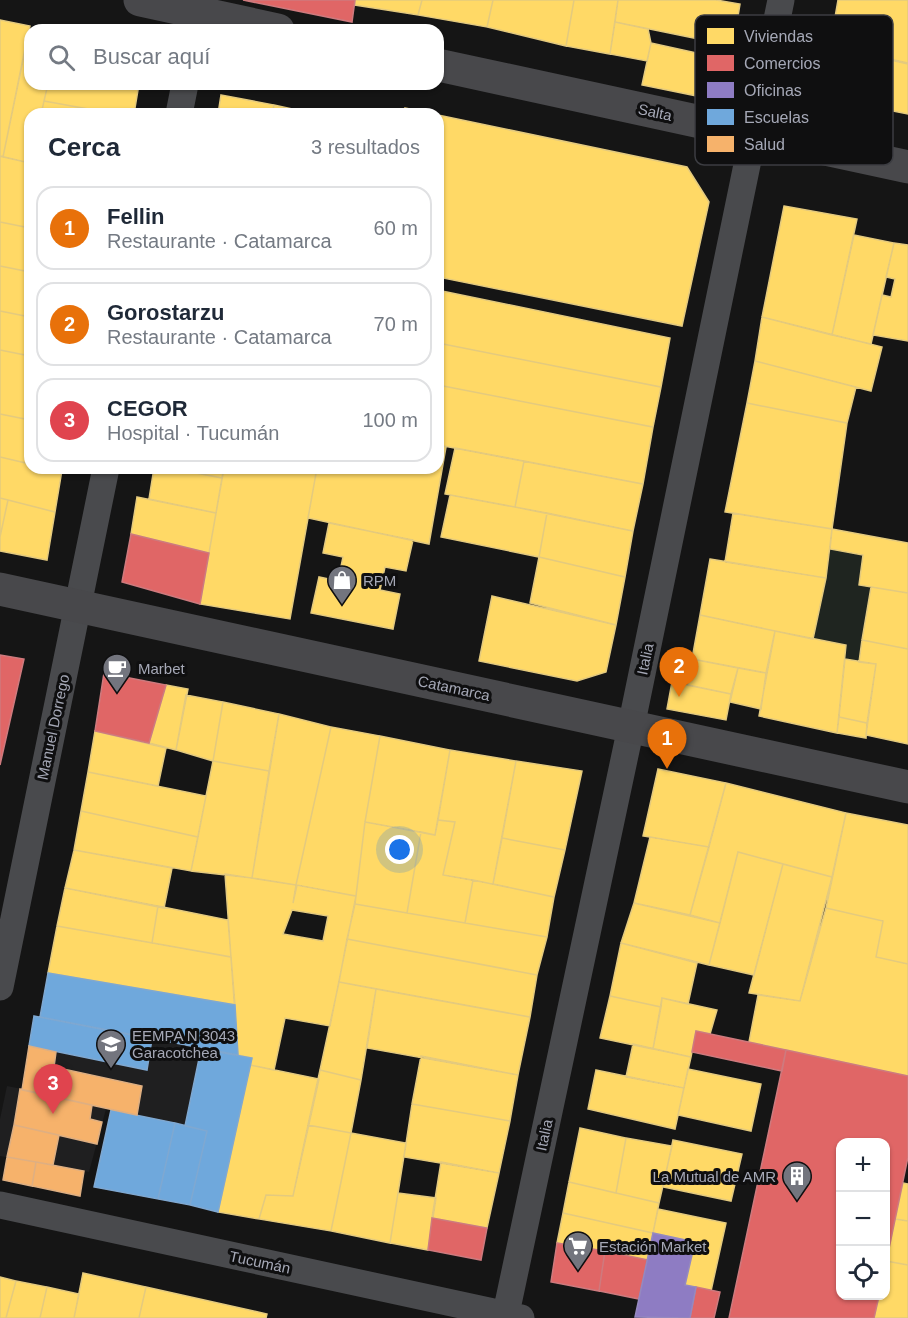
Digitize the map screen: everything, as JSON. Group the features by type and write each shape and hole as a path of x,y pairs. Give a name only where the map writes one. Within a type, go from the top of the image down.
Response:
{"main road":[{"path":"140,0 248,24"},
{"name":"Salta","path":"444,66 695,121"},
{"name":"Salta","path":"893,164 908,167"},
{"name":"Catamarca","path":"0,589 908,787"}],"street":[{"name":"Italia","path":"777,15 780,0"},
{"path":"180,108 184,90"},
{"name":"Italia","path":"511,1317 745,165"},
{"name":"Manuel Dorrego","path":"0,987 105,474"},
{"name":"Tucumán","path":"0,1205 511,1317"}],"shaded area":[{"path":"830,549 863,555 859,584 871,587 859,662 845,659 846,645 813,639"},
{"name":"EEMPA N 3043 Garacotchea","path":"34,1016 201,1049 185,1126 106,1109 89,1172 0,1156 0,1119 7,1086 22,1089"}],"building: Viviendas":[{"path":"355,0 422,0 418,15 355,5"},
{"path":"422,0 493,0 487,27 418,15"},
{"path":"493,0 574,0 566,46 487,27"},
{"path":"574,0 618,0 610,54 566,46"},
{"path":"618,0 716,0 740,4 738,15 695,15 695,38 615,22"},
{"path":"838,0 908,0 908,63 893,60 893,15 835,15"},
{"path":"0,20 24,25 24,55 3,157 0,156"},
{"path":"615,22 648,29 651,43 647,61 610,54"},
{"path":"651,43 695,53 695,96 642,85"},
{"path":"24,54 24,90 47,90 42,108 24,108 24,162 3,157"},
{"path":"893,61 908,64 908,114 893,111"},
{"path":"47,90 138,90 135,108 83,108 44,101"},
{"path":"221,95 274,105 273,108 219,108"},
{"path":"44,101 83,108 42,108"},
{"path":"444,116 687,167 709,202 682,326 444,278"},
{"path":"0,156 24,162 24,227 0,222"},
{"path":"784,206 857,219 832,335 762,317"},
{"path":"0,222 24,227 24,271 0,266"},
{"path":"854,235 894,243 871,344 832,335"},
{"path":"894,243 908,245 908,341 873,335 882,295 891,297 895,279 886,277"},
{"path":"0,266 24,271 24,316 0,311"},
{"path":"444,291 670,338 661,387 444,344"},
{"path":"0,311 24,316 24,355 0,350"},
{"path":"762,317 882,347 871,391 755,361"},
{"path":"444,344 661,387 653,427 444,386"},
{"path":"0,350 24,355 24,419 0,414"},
{"path":"755,361 856,387 847,423 747,403"},
{"path":"444,386 653,427 643,484 444,446"},
{"path":"747,403 847,423 832,529 725,512"},
{"path":"0,414 24,419 24,463 0,457"},
{"path":"455,448 524,461 515,507 445,494"},
{"path":"0,457 24,463 24,474 61,474 55,512 0,498"},
{"path":"524,461 643,484 633,531 515,507"},
{"path":"153,474 202,474 222,478 216,513 149,499"},
{"path":"202,474 223,474 222,478"},
{"path":"223,474 316,474 290,619 200,604"},
{"path":"316,474 441,474 429,544 308,518"},
{"path":"450,495 547,513 539,557 441,537"},
{"path":"137,497 216,513 209,553 131,534"},
{"path":"0,498 8,500 0,537"},
{"path":"8,500 55,512 47,560 0,551 0,537"},
{"path":"547,513 633,531 625,577 539,557"},
{"path":"733,513 832,529 826,578 725,562"},
{"path":"329,523 413,540 406,571 385,567 380,590 400,594 393,629 311,613 319,577 338,581 343,557 323,553"},
{"path":"832,529 908,543 908,593 859,585 863,555 830,549"},
{"path":"539,557 625,577 616,625 530,603"},
{"path":"710,559 826,578 813,639 700,615"},
{"path":"871,587 908,593 908,649 862,640"},
{"path":"492,596 616,625 606,672 577,681 479,661"},
{"path":"700,615 775,631 766,673 692,659"},
{"path":"775,631 846,645 837,733 759,716"},
{"path":"862,640 908,649 908,744 866,735 876,664 859,662"},
{"path":"692,659 738,668 731,694 688,685"},
{"path":"845,659 876,664 867,723 839,717"},
{"path":"738,668 766,673 761,709 730,702"},
{"path":"672,682 731,694 726,720 667,709"},
{"path":"166,685 188,689 176,750 149,743"},
{"path":"186,695 223,702 213,761 176,750"},
{"path":"223,702 279,714 269,771 213,761"},
{"path":"279,714 331,727 296,885 252,878"},
{"path":"839,717 867,723 866,738 837,733"},
{"path":"331,727 380,736 365,822 356,896 296,885"},
{"path":"95,731 166,748 158,786 88,772"},
{"path":"380,736 450,750 435,835 365,822"},
{"path":"450,750 516,761 493,884 443,875 455,822 438,820"},
{"path":"213,761 269,771 252,878 191,871"},
{"path":"516,761 582,771 565,850 502,838"},
{"path":"658,769 726,783 709,847 643,836"},
{"path":"88,772 206,796 198,837 81,811"},
{"path":"726,783 846,813 832,877 738,852 720,923 690,915"},
{"path":"81,811 198,837 191,871 74,850"},
{"path":"846,813 908,825 908,964 876,957 883,921 826,908"},
{"path":"438,820 455,822 443,875 473,880 465,923 407,913 421,832 435,835"},
{"path":"365,822 421,832 407,913 355,904"},
{"path":"650,837 709,847 690,915 634,903"},
{"path":"502,838 565,850 554,897 493,884"},
{"path":"74,850 172,868 164,908 65,888"},
{"path":"738,852 783,864 754,975 709,965"},
{"path":"783,864 832,877 800,1001 749,993"},
{"path":"225,874 296,885 293,903 297,885 356,896 330,1026 285,1018 274,1070 250,1065 252,1058 238,1055","holes":["292,910 328,916 323,941 283,934"]},
{"path":"473,880 554,897 547,937 465,923"},
{"path":"65,888 158,906 152,943 57,926"},
{"path":"634,903 720,923 709,965 621,943"},
{"path":"355,904 547,937 537,975 347,939"},
{"path":"158,906 228,920 231,957 152,943"},
{"path":"826,908 883,921 876,957 908,964 908,1076 749,1042 758,995 800,1001"},
{"path":"57,926 231,957 235,1005 48,973"},
{"path":"347,939 537,975 530,1017 339,982"},
{"path":"621,943 697,963 688,1004 662,998 661,1007 610,996"},
{"path":"339,982 376,989 361,1080 320,1070"},
{"path":"376,989 530,1017 518,1075 367,1048"},
{"path":"610,996 661,1007 653,1049 600,1038"},
{"path":"662,998 717,1010 710,1034 696,1031 691,1057 653,1049"},
{"path":"633,1044 691,1057 684,1088 626,1077"},
{"path":"421,1056 518,1075 510,1121 412,1104"},
{"path":"250,1065 319,1079 293,1196 266,1195 259,1219 218,1212"},
{"path":"688,1069 761,1084 751,1131 678,1115"},
{"path":"320,1070 361,1080 351,1133 308,1125"},
{"path":"596,1070 684,1088 675,1129 588,1109"},
{"path":"412,1104 510,1121 499,1173 404,1157"},
{"path":"308,1125 351,1133 331,1231 259,1219 266,1195 293,1196"},
{"path":"580,1128 626,1138 616,1193 569,1182"},
{"path":"351,1133 406,1143 390,1243 331,1231"},
{"path":"626,1138 672,1146 659,1203 616,1193"},
{"path":"673,1140 742,1154 731,1201 663,1187"},
{"path":"441,1162 499,1173 487,1228 432,1218"},
{"path":"569,1182 659,1203 653,1233 563,1213"},
{"path":"903,1183 908,1184 908,1221 895,1219"},
{"path":"398,1193 436,1198 428,1250 390,1243"},
{"path":"658,1209 726,1223 711,1291 685,1285 695,1242 653,1233"},
{"path":"563,1213 653,1233 648,1260 557,1243"},
{"path":"895,1219 908,1221 908,1265 890,1262 890,1242"},
{"path":"890,1262 908,1265 908,1318 874,1318 878,1300 890,1300"},
{"path":"83,1273 146,1287 139,1318 74,1318"},
{"path":"0,1277 16,1281 6,1318 0,1318"},
{"path":"16,1281 47,1287 40,1318 6,1318"},
{"path":"47,1287 79,1294 74,1318 40,1318"},
{"path":"146,1287 267,1314 266,1318 139,1318"}],"building: Comercios":[{"path":"243,0 355,0 352,22"},
{"path":"131,534 209,553 200,604 122,582"},
{"path":"0,655 24,659 0,765"},
{"path":"104,673 166,685 149,743 95,731"},
{"path":"696,1031 786,1050 782,1071 692,1052"},
{"name":"La Mutual de AMR","path":"786,1050 908,1076 908,1157 890,1244 890,1138 836,1138 836,1300 878,1300 874,1318 729,1318"},
{"path":"432,1218 487,1228 481,1260 428,1250"},
{"path":"557,1243 605,1251 599,1291 551,1282"},
{"path":"605,1251 648,1260 639,1299 599,1291"},
{"path":"696,1287 720,1292 714,1318 690,1318"}],"building: Oficinas":[{"path":"653,1233 695,1242 685,1285 696,1287 690,1318 635,1317"}],"building: Escuelas":[{"path":"48,973 235,1005 238,1055 40,1017"},
{"path":"34,1016 152,1039 147,1070 29,1046"},
{"path":"201,1049 252,1058 218,1212 190,1205 207,1131 185,1126"},
{"path":"111,1110 175,1123 158,1199 94,1187"},
{"path":"175,1123 207,1131 190,1205 158,1199"}],"building: Salud":[{"path":"29,1046 56,1052 54,1067 142,1086 137,1115 22,1090"},
{"path":"20,1089 92,1105 90,1119 102,1122 97,1144 14,1125"},
{"path":"14,1125 59,1135 53,1165 7,1157"},
{"path":"7,1157 36,1162 32,1186 3,1180"},
{"path":"36,1162 84,1171 80,1196 32,1186"}],"place":[{"name":"RPM","path":"342,606"},
{"name":"Marbet","path":"117,694"},
{"name":"Gorostarzu","path":"679,697"},
{"name":"Fellin","path":"667,769"},
{"name":"EEMPA N 3043 Garacotchea","path":"111,1070"},
{"name":"CEGOR","path":"53,1114"},
{"name":"La Mutual de AMR","path":"797,1202"},
{"name":"Estación Market","path":"578,1272"}]}
